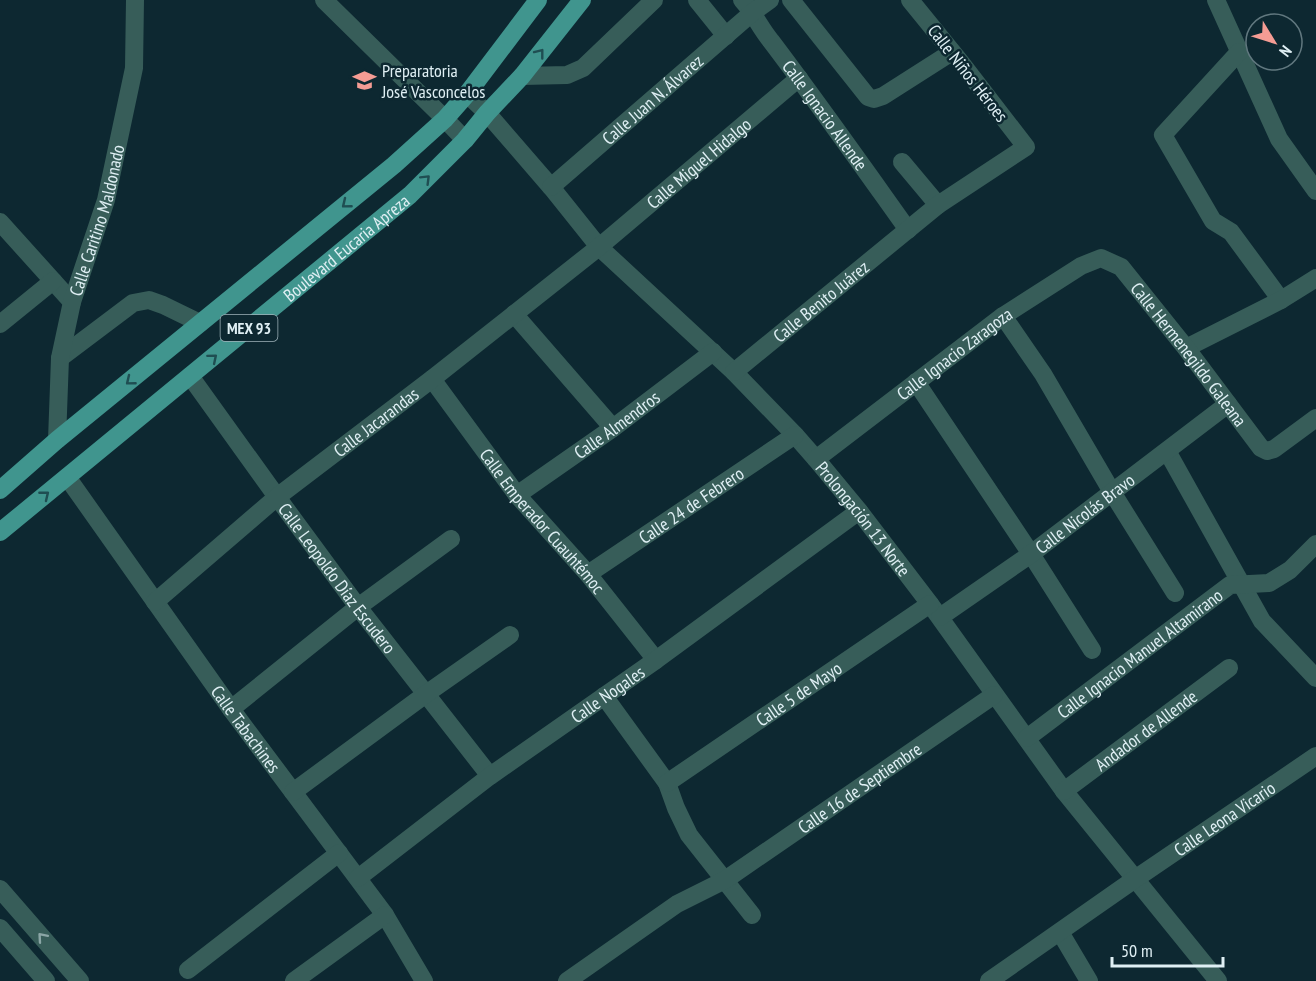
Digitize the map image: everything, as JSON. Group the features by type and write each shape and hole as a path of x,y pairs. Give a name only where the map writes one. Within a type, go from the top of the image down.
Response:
{"main road":[{"name":"MEX 93","path":"467,94 538,0"},
{"name":"MEX 93","path":"487,113 522,76 582,0"},
{"name":"Boulevard Eucaria Apreza","path":"0,490 57,440 394,165 445,118 467,94"},
{"name":"Boulevard Eucaria Apreza","path":"0,532 410,195 465,140 487,113"}],"street":[{"name":"Calle Caritino Maldonado","path":"57,440 60,358 72,302 106,200 134,68 135,0"},
{"path":"324,0 465,140"},
{"path":"697,0 726,36"},
{"path":"748,6 770,0"},
{"path":"791,0 868,97 874,99 883,96 952,52"},
{"name":"Calle Niños Héroes","path":"910,0 1026,147"},
{"path":"1216,0 1280,138 1316,190"},
{"path":"522,76 567,75 584,68 650,1"},
{"name":"Calle Juan N. Álvarez","path":"551,187 726,36 748,6"},
{"name":"Calle Ignacio Allende","path":"748,6 763,31 908,230"},
{"path":"1239,52 1163,135 1213,221 1231,232 1281,300"},
{"name":"Calle Miguel Hidalgo","path":"599,247 799,78"},
{"name":"Prolongación 13 Norte","path":"467,94 487,113 551,187 599,247 734,372 816,459 859,511 935,611 1064,791 1218,981"},
{"name":"Calle Benito Juárez","path":"734,372 938,205 1026,147"},
{"path":"902,162 938,205"},
{"path":"4,234 72,302"},
{"name":"Calle Jacarandas","path":"155,602 277,497 432,379 599,247"},
{"name":"Calle Ignacio Zaragoza","path":"816,459 1003,316 1081,266 1101,258"},
{"name":"Calle Hermenegildo Galeana","path":"1101,258 1121,267 1186,348 1261,448 1267,451 1274,449 1316,418"},
{"path":"1186,348 1281,300 1316,278"},
{"path":"0,324 53,281"},
{"path":"60,358 133,303 149,300 200,323"},
{"path":"514,314 613,428"},
{"path":"1003,316 1043,374 1112,492 1176,593"},
{"name":"Calle Almendros","path":"517,495 613,428 713,352"},
{"name":"Calle Leopoldo Díaz Escudero","path":"190,376 358,608 490,776"},
{"name":"Calle Emperador Cuauhtémoc","path":"432,379 517,495 588,574 656,660"},
{"path":"916,382 1092,650"},
{"name":"Calle Nicolás Bravo","path":"935,611 1031,554 1228,404"},
{"name":"Calle 24 de Febrero","path":"588,574 795,435"},
{"path":"1167,451 1263,621 1316,678"},
{"name":"Calle Tabachines","path":"67,477 231,709 385,915 424,981"},
{"name":"Calle Nogales","path":"358,878 490,776 656,660 859,511"},
{"path":"231,709 358,608 451,539"},
{"name":"Calle Ignacio Manuel Altamirano","path":"1027,738 1230,585 1269,583 1290,570 1316,544"},
{"name":"Calle 5 de Mayo","path":"667,783 935,611"},
{"path":"293,792 510,635"},
{"name":"Andador de Allende","path":"1064,791 1229,668"},
{"name":"Calle 16 de Septiembre","path":"567,981 677,904 725,880 994,695"},
{"path":"604,696 667,783 689,835 752,915"},
{"name":"Calle Leona Vicario","path":"989,981 1316,756"},
{"path":"188,970 339,854"},
{"path":"0,889 80,981"},
{"path":"294,981 385,915"},
{"path":"0,928 40,979"},
{"path":"1060,932 1089,981"}],"place":[{"name":"Preparatoria José Vasconcelos","path":"364,80"}]}
